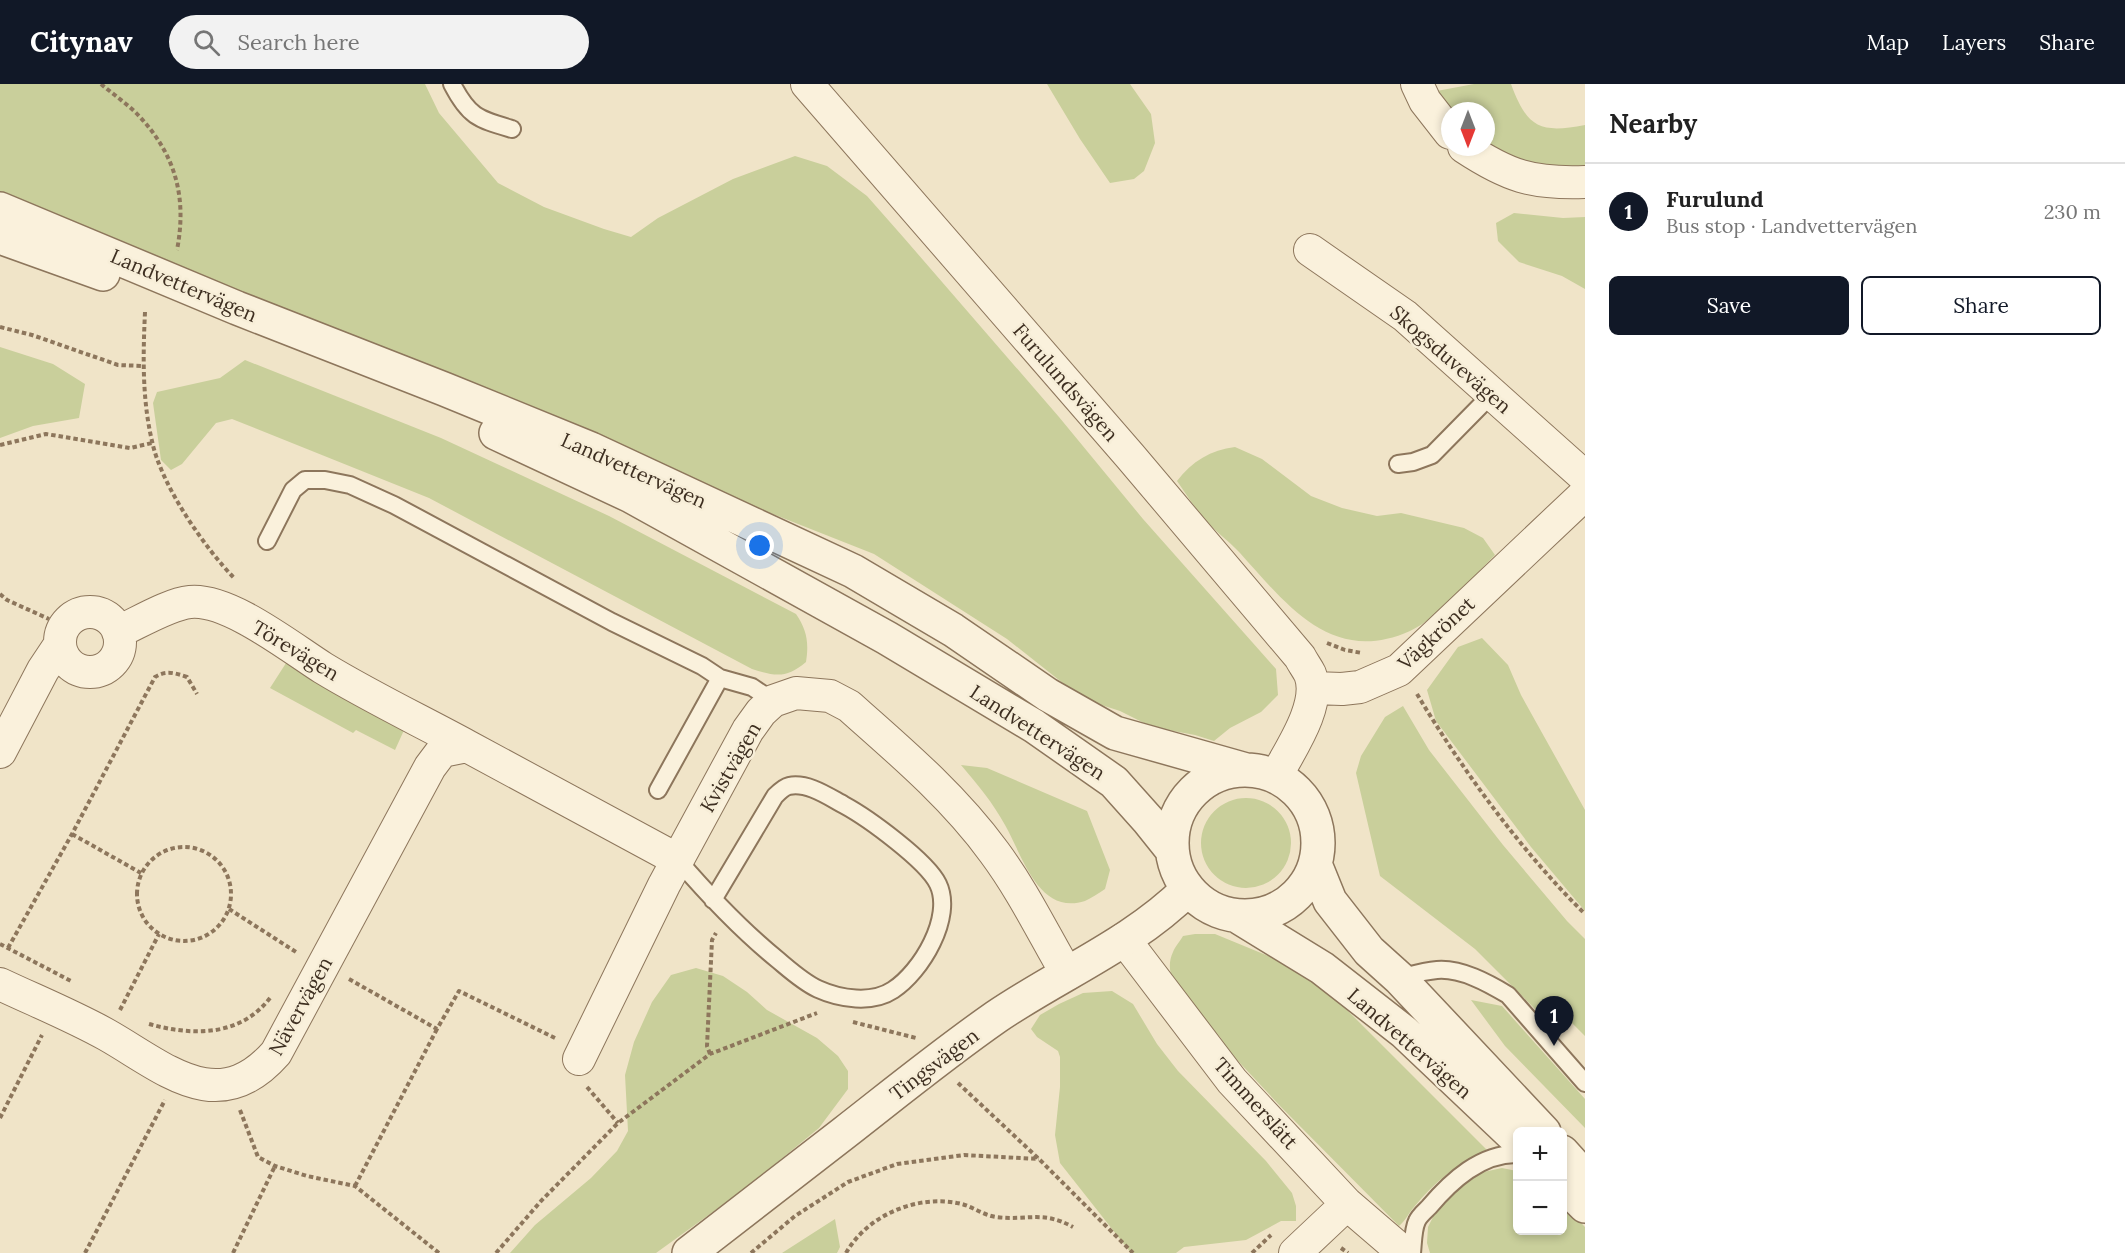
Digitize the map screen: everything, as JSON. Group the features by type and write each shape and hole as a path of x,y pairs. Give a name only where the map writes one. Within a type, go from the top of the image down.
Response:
{"street":[{"name":"Furulundsvägen","path":"807,84 1130,456 1299,657 1310,674 1312,688"},
{"path":"1417,84 1425,101 1441,121"},
{"path":"1478,156 1516,177 1556,184 1585,182"},
{"name":"Landvettervägen","path":"0,209 237,308 444,388 591,449 853,572 953,630 1048,695 1115,733 1261,773"},
{"name":"Landvettervägen","path":"0,237 124,281 400,391 504,436 631,496 887,638 1034,726 1114,782 1172,850"},
{"name":"Skogsduvevägen","path":"1310,250 1404,316 1585,477"},
{"name":"Vägkrönet","path":"1312,688 1360,687 1399,670 1585,494"},
{"name":"Törevägen","path":"118,632 175,606 190,602 214,604 248,621 455,749 678,860"},
{"path":"0,752 72,617 82,612 104,615 113,622 118,632 120,645 116,656 108,666 97,672 84,672 72,667 64,658 62,636"},
{"path":"1261,773 1309,713 1312,688"},
{"name":"Kvistvägen","path":"579,1059 678,860 748,730 773,700 796,693 830,696 849,706 958,808 993,850 1026,899 1067,975"},
{"name":"Nävervägen","path":"0,984 106,1035 172,1075 190,1082 207,1085 226,1084 246,1079 263,1069 276,1053 430,767 455,749"},
{"path":"1227,772 1261,773 1298,789 1313,817 1318,835 1315,864 1304,887 1285,904 1262,914 1237,916 1214,910 1188,890 1176,867 1172,850 1173,826 1180,808 1191,793 1210,778 1227,772"},
{"name":"Landvettervägen","path":"1315,864 1330,901 1369,951 1399,978 1540,1127"},
{"name":"Tingsvägen","path":"690,1253 963,1040 1013,1005 1067,975 1124,939 1174,904 1188,890"},
{"name":"Landvettervägen","path":"1237,916 1322,968 1404,1032 1513,1135"},
{"name":"Timmerslätt","path":"1124,939 1232,1081 1347,1204 1404,1253"},
{"path":"1567,1157 1585,1177"},
{"path":"1567,1188 1585,1206"},
{"path":"1295,1253 1347,1204"}],"lane":[{"path":"452,84 470,113 486,122 512,129"},
{"path":"1398,464 1413,462 1432,455 1492,394"},
{"path":"267,541 293,490 305,480 325,480 350,486 394,505 612,622 702,666 720,678 752,687 773,700"},
{"path":"658,790 720,678"},
{"path":"678,860 713,900 798,977 818,989 846,998 870,998 892,991 912,974 933,942 943,905 938,884 920,859 850,808 802,786 788,786 775,796 713,900"},
{"path":"1399,978 1439,970 1464,974 1492,985 1508,995 1585,1083"},
{"path":"1412,1253 1417,1221 1444,1189 1462,1173 1503,1154 1513,1154"}],"path":[{"path":"101,84 139,116 159,140 171,162 176,178 182,224 177,252"},
{"path":"0,327 32,335 117,365 143,366"},
{"path":"0,445 46,434 130,448 152,443"},
{"path":"0,594 62,636"},
{"path":"8,948 72,834 155,677 162,672 172,672 187,677 197,694"},
{"path":"72,834 142,873"},
{"path":"179,847 202,850 221,864 227,874 231,897 229,909 218,926 200,938 186,941 159,934 150,926 139,907 138,884 142,873 148,863 167,849 179,847"},
{"path":"229,909 297,952 291,962"},
{"path":"710,1054 707,1046 712,940 717,930"},
{"path":"106,1035 159,934"},
{"path":"0,944 80,986"},
{"path":"343,976 437,1029"},
{"path":"140,1018 149,1024 171,1030 192,1033 224,1030 253,1015 274,991"},
{"path":"355,1186 459,991 556,1038 579,1059 579,1078 618,1123"},
{"path":"111,1002 130,1013"},
{"path":"496,1253 541,1201 618,1123 710,1054 821,1012"},
{"path":"0,1118 45,1028"},
{"path":"951,1076 1039,1159 1133,1253"},
{"path":"85,1253 167,1096"},
{"path":"239,1106 258,1157 275,1166 307,1176 355,1186 439,1253"},
{"path":"750,1253 795,1216 848,1182 897,1164 964,1155 1039,1159"},
{"path":"233,1253 275,1166"},
{"path":"846,1253 863,1229 895,1210 915,1203 961,1203 989,1216 1046,1216 1073,1227"}],"green space":[{"path":"0,84 425,84 439,113 498,183 544,207 631,237 658,218 733,179 795,156 827,166 867,196 1059,417 1143,519 1276,669 1278,695 1261,712 1230,728 1214,741 1152,727 1120,711 1083,699 1007,639 874,554 583,439 0,194"},
{"path":"1047,84 1130,84 1151,114 1155,143 1144,171 1134,179 1110,183"},
{"path":"1474,84 1511,84 1523,110 1537,124 1556,128 1585,125 1585,168 1542,172 1495,151 1495,102 1441,102 1441,104 1426,93"},
{"path":"1514,213 1563,218 1585,217 1585,289 1562,276 1519,262 1498,241 1496,223"},
{"path":"0,347 53,364 85,384 79,418 33,426 0,438"},
{"path":"245,360 441,438 609,516 796,614 806,637 806,662 786,674 752,669 429,498 232,419 216,423 182,464 171,470 161,460 153,403 157,392 220,378"},
{"path":"1235,447 1262,459 1311,496 1342,508 1377,516 1401,513 1464,528 1483,538 1495,555 1444,607 1410,631 1382,640 1357,641 1334,635 1313,625 1275,592 1240,553 1205,520 1177,481 1203,458"},
{"path":"1482,638 1508,665 1521,695 1585,810 1585,911 1531,847 1436,721 1427,690 1458,647"},
{"path":"288,660 405,728 395,750 356,730 353,733 270,688"},
{"path":"1403,706 1429,750 1503,845 1585,939 1585,1036 1571,1022 1535,1009 1475,949 1380,876 1356,773 1361,756 1385,717"},
{"path":"961,765 987,768 1087,811 1110,870 1105,889 1085,901 1069,903 1055,900 1044,891 1025,866 995,809"},
{"path":"1237,798 1255,798 1271,805 1284,818 1291,834 1291,852 1284,868 1271,881 1255,888 1237,888 1221,881 1208,868 1201,852 1201,834 1208,818 1221,805"},
{"path":"1215,934 1283,962 1327,990 1487,1150 1456,1167 1438,1181 1399,1226 1281,1107 1224,1046 1219,1036 1181,993 1171,974 1170,963 1174,950 1183,936"},
{"path":"696,968 723,976 747,992 767,1010 817,1038 838,1056 848,1071 848,1089 819,1128 746,1188 656,1253 510,1253 535,1225 591,1178 617,1151 628,1131 625,1075 634,1042 652,1002 671,975"},
{"path":"1112,991 1133,1004 1157,1044 1178,1071 1266,1161 1292,1193 1296,1206 1296,1221 1281,1221 1246,1240 1184,1247 1176,1253 1131,1253 1060,1163 1055,1135 1060,1087 1060,1057 1058,1051 1037,1037 1031,1029 1040,1015 1059,1004 1083,993"},
{"path":"1471,1000 1502,1006 1585,1099 1585,1128 1505,1046"},
{"path":"1502,1168 1513,1170 1513,1235 1567,1235 1567,1208 1585,1227 1585,1253 1430,1253 1427,1243 1428,1227 1438,1207 1479,1173"},
{"path":"835,1219 840,1247 837,1253 782,1253"}],"place":[{"name":"Furulund","path":"1554,1046"}]}
